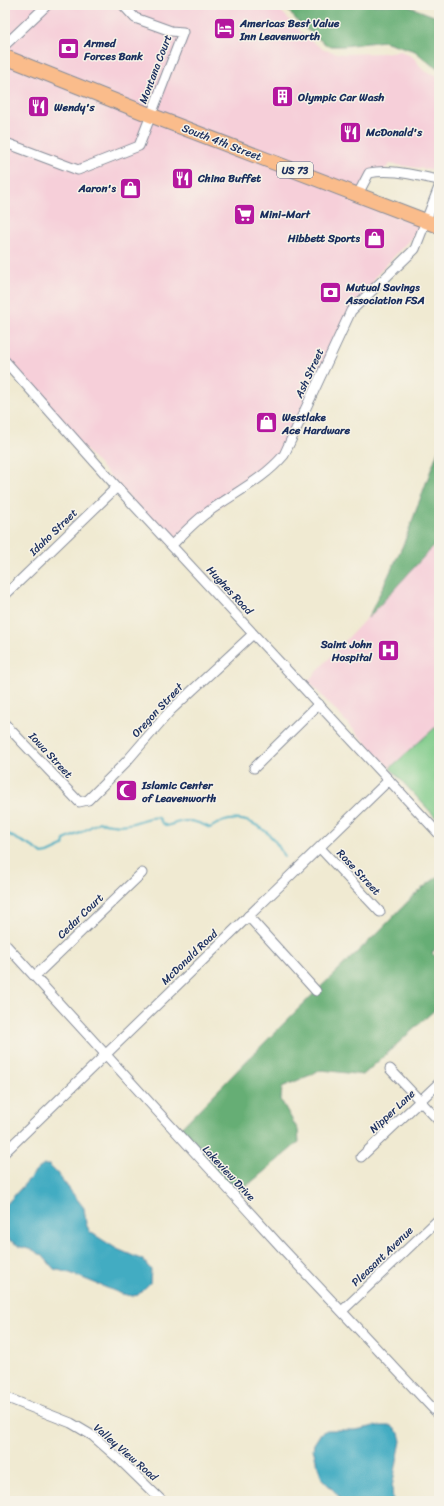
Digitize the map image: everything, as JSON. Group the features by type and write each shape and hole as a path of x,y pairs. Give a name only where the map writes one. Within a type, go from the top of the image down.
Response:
{"highway":[{"name":"South 4th Street","path":"5,57 150,115 433,223"}],"street":[{"path":"5,45 47,5"},
{"name":"Montana Court","path":"5,144 6,143 78,170 139,146 183,32 172,31 135,18 123,5"},
{"path":"358,194 369,173 379,171 409,174 439,180"},
{"name":"Ash Street","path":"172,545 207,512 242,490 274,467 284,455 351,311 415,248 433,223 439,187"},
{"name":"Hughes Road","path":"6,363 253,634 439,834"},
{"name":"Idaho Street","path":"5,595 118,487"},
{"name":"Oregon Street","path":"78,802 88,800 126,762 170,711 253,634"},
{"path":"254,768 319,704"},
{"name":"Iowa Street","path":"5,724 78,802"},
{"name":"McDonald Road","path":"5,1152 320,848 388,780"},
{"name":"Rose Street","path":"320,848 380,912"},
{"name":"Cedar Court","path":"35,976 142,873"},
{"path":"248,916 316,991"},
{"name":"Lakeview Drive","path":"5,944 182,1139 439,1415"},
{"path":"390,1068 439,1121"},
{"name":"Nipper Lane","path":"361,1157 439,1083"},
{"name":"Pleasant Avenue","path":"342,1311 439,1219"},
{"name":"Valley View Road","path":"5,1397 71,1423 93,1436 162,1501"}],"shaded area":[{"path":"5,5 275,5 306,37 324,50 342,54 401,51 414,58 424,71 439,76 439,171 390,164 383,171 369,173 358,194 427,221 375,277 372,290 351,311 284,455 172,545 5,361"},
{"name":"Saint John Hospital","path":"439,540 439,821 308,681"}],"green space":[{"path":"283,5 405,5 439,18 439,68 433,66 415,51 384,41 344,46 328,46 302,26"},
{"path":"439,448 439,540 368,618 404,543"},
{"path":"439,724 439,821 390,768"},
{"path":"439,876 439,945 432,953 439,960 439,1006 363,1075 322,1070 282,1087 281,1100 298,1130 299,1142 235,1196 176,1133 296,1011 411,898"}],"water":[{"path":"44,1165 49,1165 57,1173 84,1208 86,1224 90,1232 117,1249 143,1260 151,1270 150,1283 138,1295 132,1296 122,1294 70,1273 54,1269 43,1256 33,1250 21,1247 9,1240 5,1235 5,1206 38,1169"},
{"path":"375,1426 392,1426 399,1433 401,1441 392,1487 393,1501 342,1501 322,1479 313,1449 314,1444 321,1433 327,1430 356,1430"}],"waterway":[{"path":"5,831 42,854 48,853 63,846 64,840 99,822 124,825 155,817 159,818 162,823 167,826 179,822 189,821 199,823 210,828 221,822 243,820 263,829 278,846 284,857"}],"place":[{"name":"Americas Best Value Inn Leavenworth","path":"225,29"},
{"name":"Armed Forces Bank","path":"69,49"},
{"name":"Olympic Car Wash","path":"282,97"},
{"name":"Wendy's","path":"39,107"},
{"name":"McDonald's","path":"351,132"},
{"name":"China Buffet","path":"183,178"},
{"name":"Aaron's","path":"131,188"},
{"name":"Mini-Mart","path":"245,214"},
{"name":"Hibbett Sports","path":"375,238"},
{"name":"Mutual Savings Association FSA","path":"330,293"},
{"name":"Westlake Ace Hardware","path":"266,423"},
{"name":"Saint John Hospital","path":"388,650"},
{"name":"Islamic Center of Leavenworth","path":"127,791"}]}
